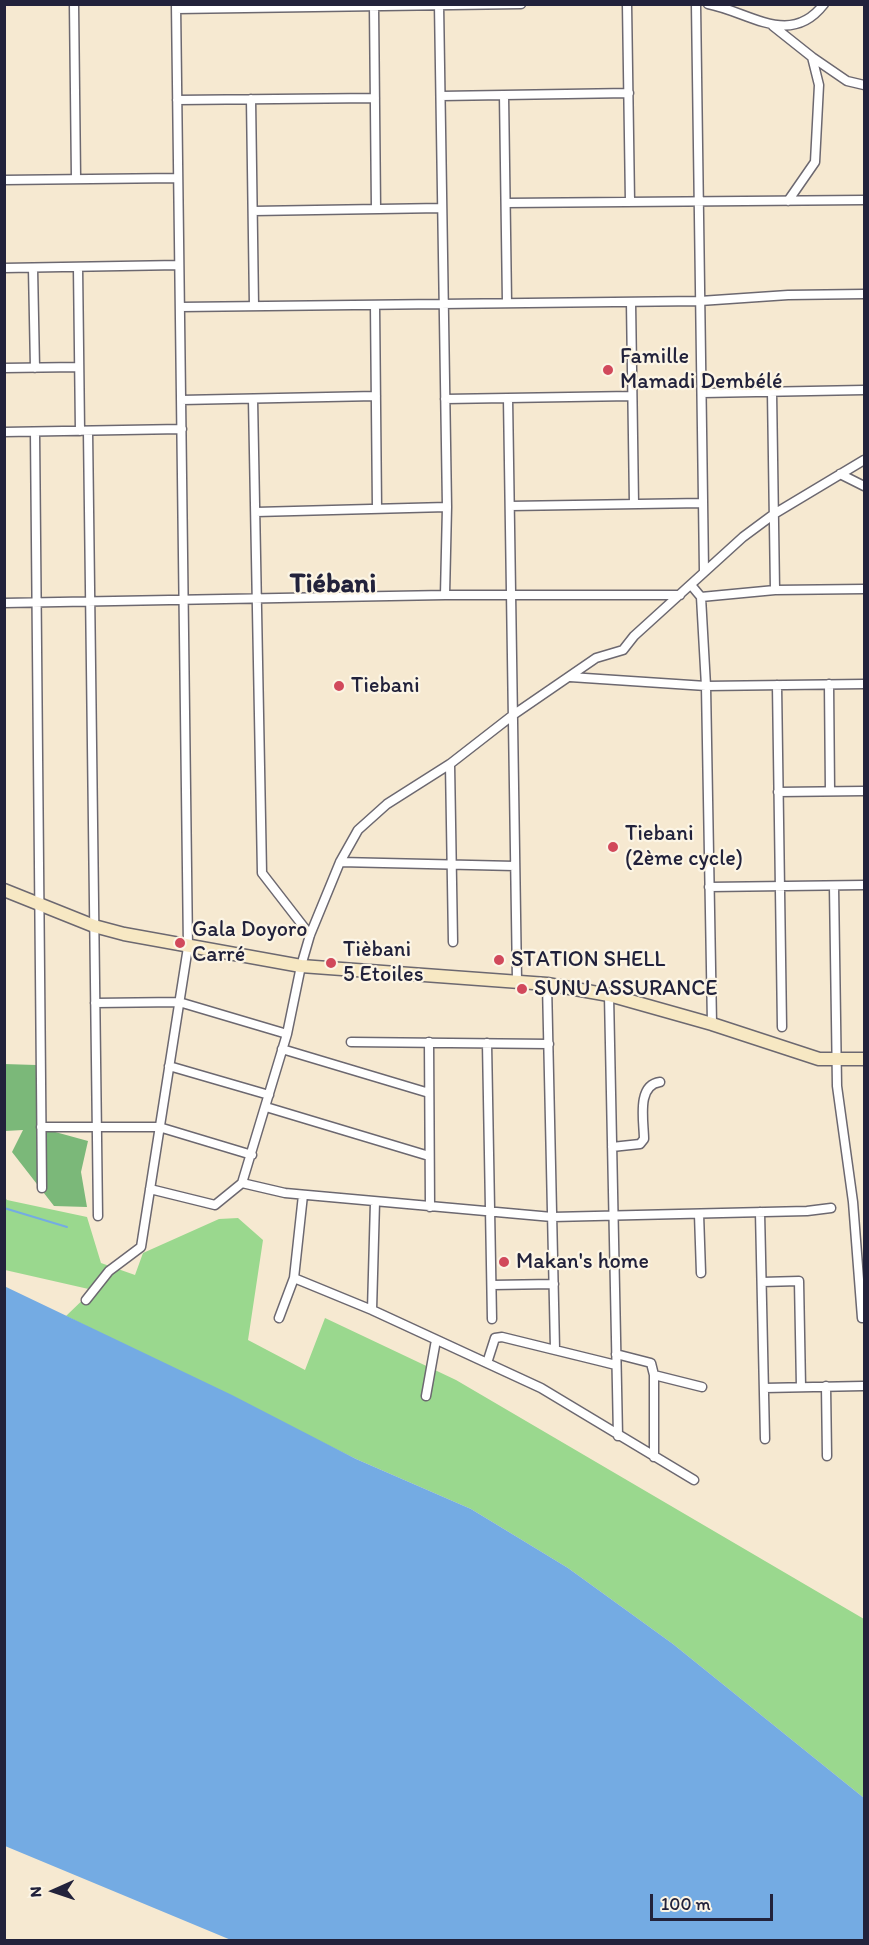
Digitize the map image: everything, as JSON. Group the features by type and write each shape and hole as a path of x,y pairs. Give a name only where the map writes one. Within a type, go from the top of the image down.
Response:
{"main road":[{"path":"4,890 94,926 188,947 301,966 517,980 547,984 609,995 712,1024 802,1055 836,1061 864,1059"}],"street":[{"path":"74,4 76,178"},
{"path":"86,1300 109,1271 141,1247 188,947 176,7 521,4"},
{"path":"627,4 630,202"},
{"path":"696,4 704,571"},
{"path":"708,4 727,8 773,26 830,72 847,81 864,85"},
{"path":"773,26 795,26 814,17 824,4"},
{"path":"439,5 447,507 445,595"},
{"path":"374,6 376,209"},
{"path":"788,201 815,162 819,122 819,85 812,57"},
{"path":"441,96 629,93"},
{"path":"504,95 507,303"},
{"path":"177,100 375,98"},
{"path":"251,99 254,306"},
{"path":"4,180 178,178"},
{"path":"506,203 864,200"},
{"path":"253,211 442,208"},
{"path":"4,268 179,265"},
{"path":"78,267 90,602 98,1216"},
{"path":"33,268 35,368"},
{"path":"180,307 700,301 788,295 864,294"},
{"path":"631,302 634,504"},
{"path":"375,305 377,509"},
{"path":"4,368 80,367"},
{"path":"702,393 864,390"},
{"path":"772,392 776,590"},
{"path":"181,400 376,396"},
{"path":"445,399 632,396"},
{"path":"508,398 517,980"},
{"path":"254,399 262,873 310,935"},
{"path":"4,432 182,429"},
{"path":"34,432 42,1188"},
{"path":"150,1189 215,1205 242,1183 287,1034 310,935 340,862 358,830 387,804 450,764 513,716 596,658 623,650 633,636 704,571 774,514 864,460"},
{"path":"840,474 864,486"},
{"path":"510,506 704,503"},
{"path":"256,512 447,507"},
{"path":"691,585 700,597 706,686 712,1024"},
{"path":"700,597 776,590 864,589"},
{"path":"4,603 445,595 511,597 680,595"},
{"path":"570,677 706,686 864,684"},
{"path":"829,684 830,791"},
{"path":"777,685 782,1028"},
{"path":"450,764 453,942"},
{"path":"778,792 864,791"},
{"path":"340,862 515,866"},
{"path":"710,887 864,885"},
{"path":"834,886 836,1061 842,1133 854,1212 862,1318"},
{"path":"547,984 555,1349"},
{"path":"609,995 618,1436"},
{"path":"95,1003 179,1002 287,1034"},
{"path":"351,1042 549,1044"},
{"path":"429,1042 430,1207"},
{"path":"487,1043 492,1319"},
{"path":"282,1049 429,1092"},
{"path":"169,1066 269,1095"},
{"path":"612,1147 640,1144 644,1139 644,1094 652,1084 660,1082"},
{"path":"266,1107 429,1156"},
{"path":"41,1127 159,1127 252,1155"},
{"path":"242,1183 303,1195 490,1213 552,1216 699,1214 831,1208"},
{"path":"279,1318 294,1278 303,1195"},
{"path":"372,1310 375,1202"},
{"path":"760,1212 765,1439"},
{"path":"699,1214 701,1273"},
{"path":"294,1278 372,1310 541,1388 694,1480"},
{"path":"762,1282 799,1281 801,1387"},
{"path":"492,1285 554,1284"},
{"path":"487,1363 495,1338 502,1337 616,1365"},
{"path":"426,1396 436,1340"},
{"path":"616,1354 651,1364 654,1375 654,1457"},
{"path":"654,1375 702,1387"},
{"path":"826,1386 827,1456"},
{"path":"764,1388 863,1386"}],"green space":[{"path":"4,1064 36,1065 48,1130 88,1141 81,1172 87,1207 54,1206 12,1152 23,1130 5,1131"},
{"path":"4,1196 7,1200 87,1217 101,1263 135,1275 143,1253 219,1219 238,1218 263,1240 248,1340 305,1370 325,1318 456,1380 864,1619 864,1798 673,1644 568,1568 471,1509 356,1459 66,1316 93,1290 5,1270"}],"water":[{"path":"4,1286 232,1395 356,1459 471,1509 568,1568 673,1644 864,1798 864,1940 231,1940 5,1846"}],"waterway":[{"path":"4,1208 67,1227"}],"place":[{"name":"Famille Mamadi Dembélé","path":"608,370"},
{"name":"Tiebani","path":"339,686"},
{"name":"Tiebani (2ème cycle)","path":"613,847"},
{"name":"Gala Doyoro Carré","path":"180,943"},
{"name":"STATION SHELL","path":"499,960"},
{"name":"Tièbani 5 Etoiles","path":"331,963"},
{"name":"SUNU ASSURANCE","path":"522,989"},
{"name":"Makan's home","path":"504,1262"}],"district":[{"name":"Tiébani","path":"333,585"}]}
